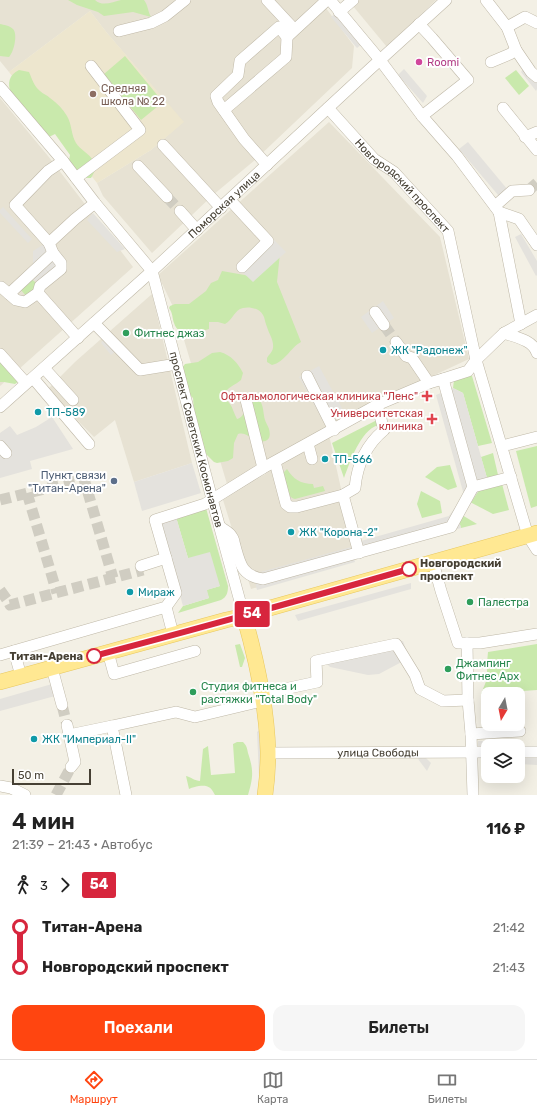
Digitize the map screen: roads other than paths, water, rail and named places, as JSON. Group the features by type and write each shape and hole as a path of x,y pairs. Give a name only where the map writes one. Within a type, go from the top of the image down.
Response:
{"main road":[{"path":"0,682 244,616 533,535"},
{"name":"проспект Советских Космонавтов","path":"244,616 255,661 267,732 268,753 265,795"}],"street":[{"path":"119,31 151,23 165,16 185,0"},
{"path":"267,0 291,33"},
{"path":"224,110 286,57 291,33 328,0 380,60 422,116 457,156 497,209 522,324"},
{"path":"339,12 353,0"},
{"name":"Поморская улица","path":"0,407 230,200 446,0"},
{"path":"486,0 507,26 516,50 537,78"},
{"path":"507,26 525,17 537,23"},
{"path":"419,24 468,80 422,116"},
{"path":"267,165 244,139 218,102 216,96 238,75 240,61 279,27 291,33"},
{"path":"491,62 516,50"},
{"path":"76,178 140,130 91,66"},
{"name":"проспект Советских Космонавтов","path":"0,87 63,161 95,203 152,271 244,616"},
{"name":"Новгородский проспект","path":"328,108 374,159 394,172 448,231 476,360 511,477 533,535 537,550"},
{"path":"503,108 537,150"},
{"path":"525,137 537,132"},
{"path":"163,146 221,208"},
{"path":"63,161 48,171 15,205 51,248 61,263 60,269 40,286 38,293 25,302 16,300 4,291 51,248 75,219 95,203"},
{"path":"138,166 167,197"},
{"path":"497,209 512,191 529,190"},
{"path":"230,200 268,241 242,267"},
{"path":"497,209 519,219 537,245"},
{"path":"180,211 197,230"},
{"path":"38,293 78,338"},
{"path":"375,312 384,325"},
{"path":"0,655 166,607 176,593 155,520 205,504 263,468 377,405 429,382 468,371 476,360 504,333 537,315"},
{"path":"94,323 140,370 177,364"},
{"path":"504,333 526,341 535,348 537,353"},
{"path":"399,339 413,352 412,358 429,382"},
{"path":"0,354 29,380 89,444"},
{"path":"44,368 74,400"},
{"path":"307,376 334,430"},
{"path":"220,527 232,536 240,565 247,573 257,579 263,580 452,527 473,487 443,379"},
{"path":"246,400 263,468"},
{"path":"275,462 286,504 290,507 297,507 343,495 355,488 356,477 361,459 371,443 384,430 377,405"},
{"path":"502,446 537,437"},
{"path":"308,444 312,459"},
{"path":"473,487 511,477"},
{"path":"343,495 359,553"},
{"path":"142,568 166,559"},
{"path":"433,562 458,643 480,643 537,634"},
{"path":"166,607 173,634"},
{"path":"467,643 468,700 472,752 473,795"},
{"path":"71,767 75,762 68,730 112,726 176,712 194,717 317,682 316,661 396,644 415,675 420,689 444,701 468,700"},
{"path":"14,651 20,676"},
{"path":"108,652 114,674 195,651"},
{"path":"52,668 62,705"},
{"path":"112,726 126,795"},
{"path":"471,734 520,731"},
{"name":"улица Свободы","path":"268,753 481,752"},
{"path":"525,752 537,752"},
{"path":"0,786 10,788 25,795"}],"tunnel":[{"path":"529,190 537,183"},
{"path":"167,197 180,211"},
{"path":"384,325 396,342"},
{"path":"0,500 84,479 113,578"},
{"path":"27,493 57,593"},
{"path":"0,590 10,605 143,570"},
{"path":"62,705 67,725"},
{"path":"56,795 71,767"}],"place":[{"name":"Roomi","path":"419,62"},
{"name":"Средняя школа № 22","path":"93,94"},
{"name":"Фитнес джаз","path":"126,333"},
{"name":"ЖК \"Радонеж\"","path":"383,350"},
{"name":"Офтальмологическая клиника \"Ленс\"","path":"427,396"},
{"name":"ТП-589","path":"38,412"},
{"name":"Университетская клиника","path":"432,419"},
{"name":"ТП-566","path":"325,459"},
{"name":"Пункт связи \"Титан-Арена\"","path":"114,481"},
{"name":"ЖК \"Корона-2\"","path":"291,532"},
{"name":"Новгородский проспект","path":"409,569"},
{"name":"Мираж","path":"130,592"},
{"name":"Палестра","path":"470,602"},
{"name":"Титан-Арена","path":"94,656"},
{"name":"Джампинг Фитнес Арх","path":"448,669"},
{"name":"Студия фитнеса и растяжки \"Total Body\"","path":"193,692"},
{"name":"ЖК \"Империал-II\"","path":"34,739"}]}
